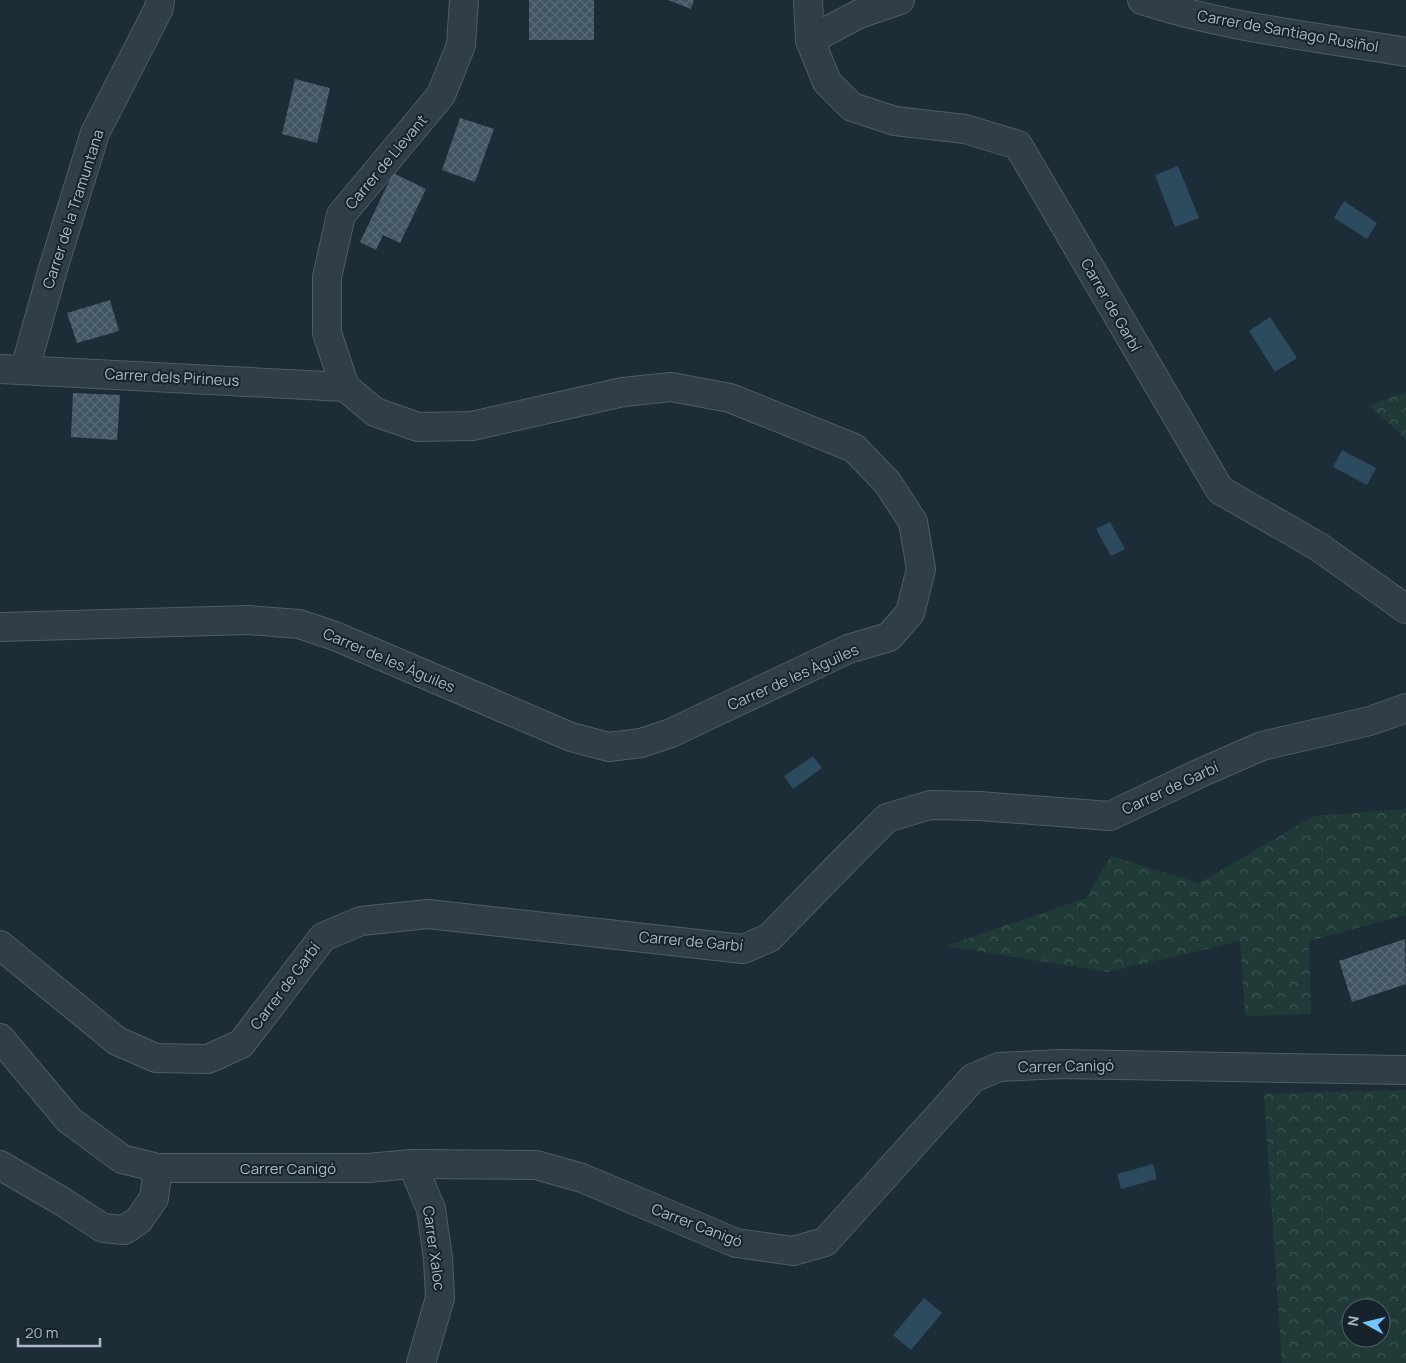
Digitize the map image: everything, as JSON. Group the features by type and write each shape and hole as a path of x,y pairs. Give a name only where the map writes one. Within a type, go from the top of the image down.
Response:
{"street":[{"name":"Carrer de la Tramuntana","path":"12,369 52,272 95,133 160,8 160,0"},
{"name":"Carrer de Llevant","path":"344,387 327,333 327,277 341,215 441,95 461,45 464,0"},
{"path":"808,0 810,40 859,14 900,0"},
{"name":"Carrer de Santiago Rusiñol","path":"1142,0 1208,19 1406,52"},
{"name":"Carrer de Garbí","path":"810,40 827,82 852,107 894,120 965,129 1018,145 1220,490 1319,547 1406,609"},
{"name":"Carrer dels Pirineus","path":"12,369 344,387"},
{"name":"Carrer de les Àguiles","path":"0,627 248,620 299,624 335,636 571,737 609,747 640,743 671,734 848,649 889,637 910,613 922,569 913,522 887,482 854,448 730,398 671,387 623,392 472,426 418,428 375,412 344,387"},
{"name":"Carrer de Garbí","path":"0,945 117,1041 156,1058 208,1059 241,1044 323,937 361,921 428,914 743,949 769,938 887,818 930,805 979,806 1110,816 1262,746 1370,721 1406,708"},
{"name":"Carrer Canigó","path":"0,1038 68,1120 122,1159 158,1168 368,1168 412,1164 536,1164 582,1178 736,1243 793,1251 825,1242 973,1078 999,1067 1061,1064 1406,1070"},
{"name":"Carrer Xaloc","path":"412,1164 431,1209 438,1258 440,1298 421,1363"},
{"path":"0,1166 64,1202 103,1228 124,1230 139,1220 154,1198 158,1168"}],"green space":[{"path":"1406,392 1406,439 1369,405"},
{"path":"1406,809 1406,915 1309,941 1311,1014 1245,1016 1240,941 1108,972 946,946 1086,898 1111,856 1199,883 1314,816"},
{"path":"1406,1090 1406,1363 1282,1363 1264,1094"}],"water":[{"path":"1178,166 1199,218 1175,227 1155,175"},
{"path":"1344,201 1377,223 1367,239 1334,218"},
{"path":"1270,317 1297,358 1275,372 1249,331"},
{"path":"1342,450 1376,468 1367,485 1333,467"},
{"path":"1110,522 1125,549 1111,556 1096,529"},
{"path":"813,756 822,768 793,789 784,776"},
{"path":"1153,1164 1157,1179 1121,1189 1117,1174"},
{"path":"924,1298 942,1313 911,1350 893,1335"}],"building":[{"path":"529,0 594,0 594,40 529,40"},
{"path":"668,0 694,0 691,9"},
{"path":"295,79 330,88 317,143 282,134"},
{"path":"460,118 494,129 475,182 442,170"},
{"path":"393,173 426,189 400,243 383,235 376,250 360,242"},
{"path":"110,300 119,331 77,343 67,313"},
{"path":"73,393 120,395 117,440 71,437"},
{"path":"1405,939 1406,984 1352,1002 1339,961"}]}
